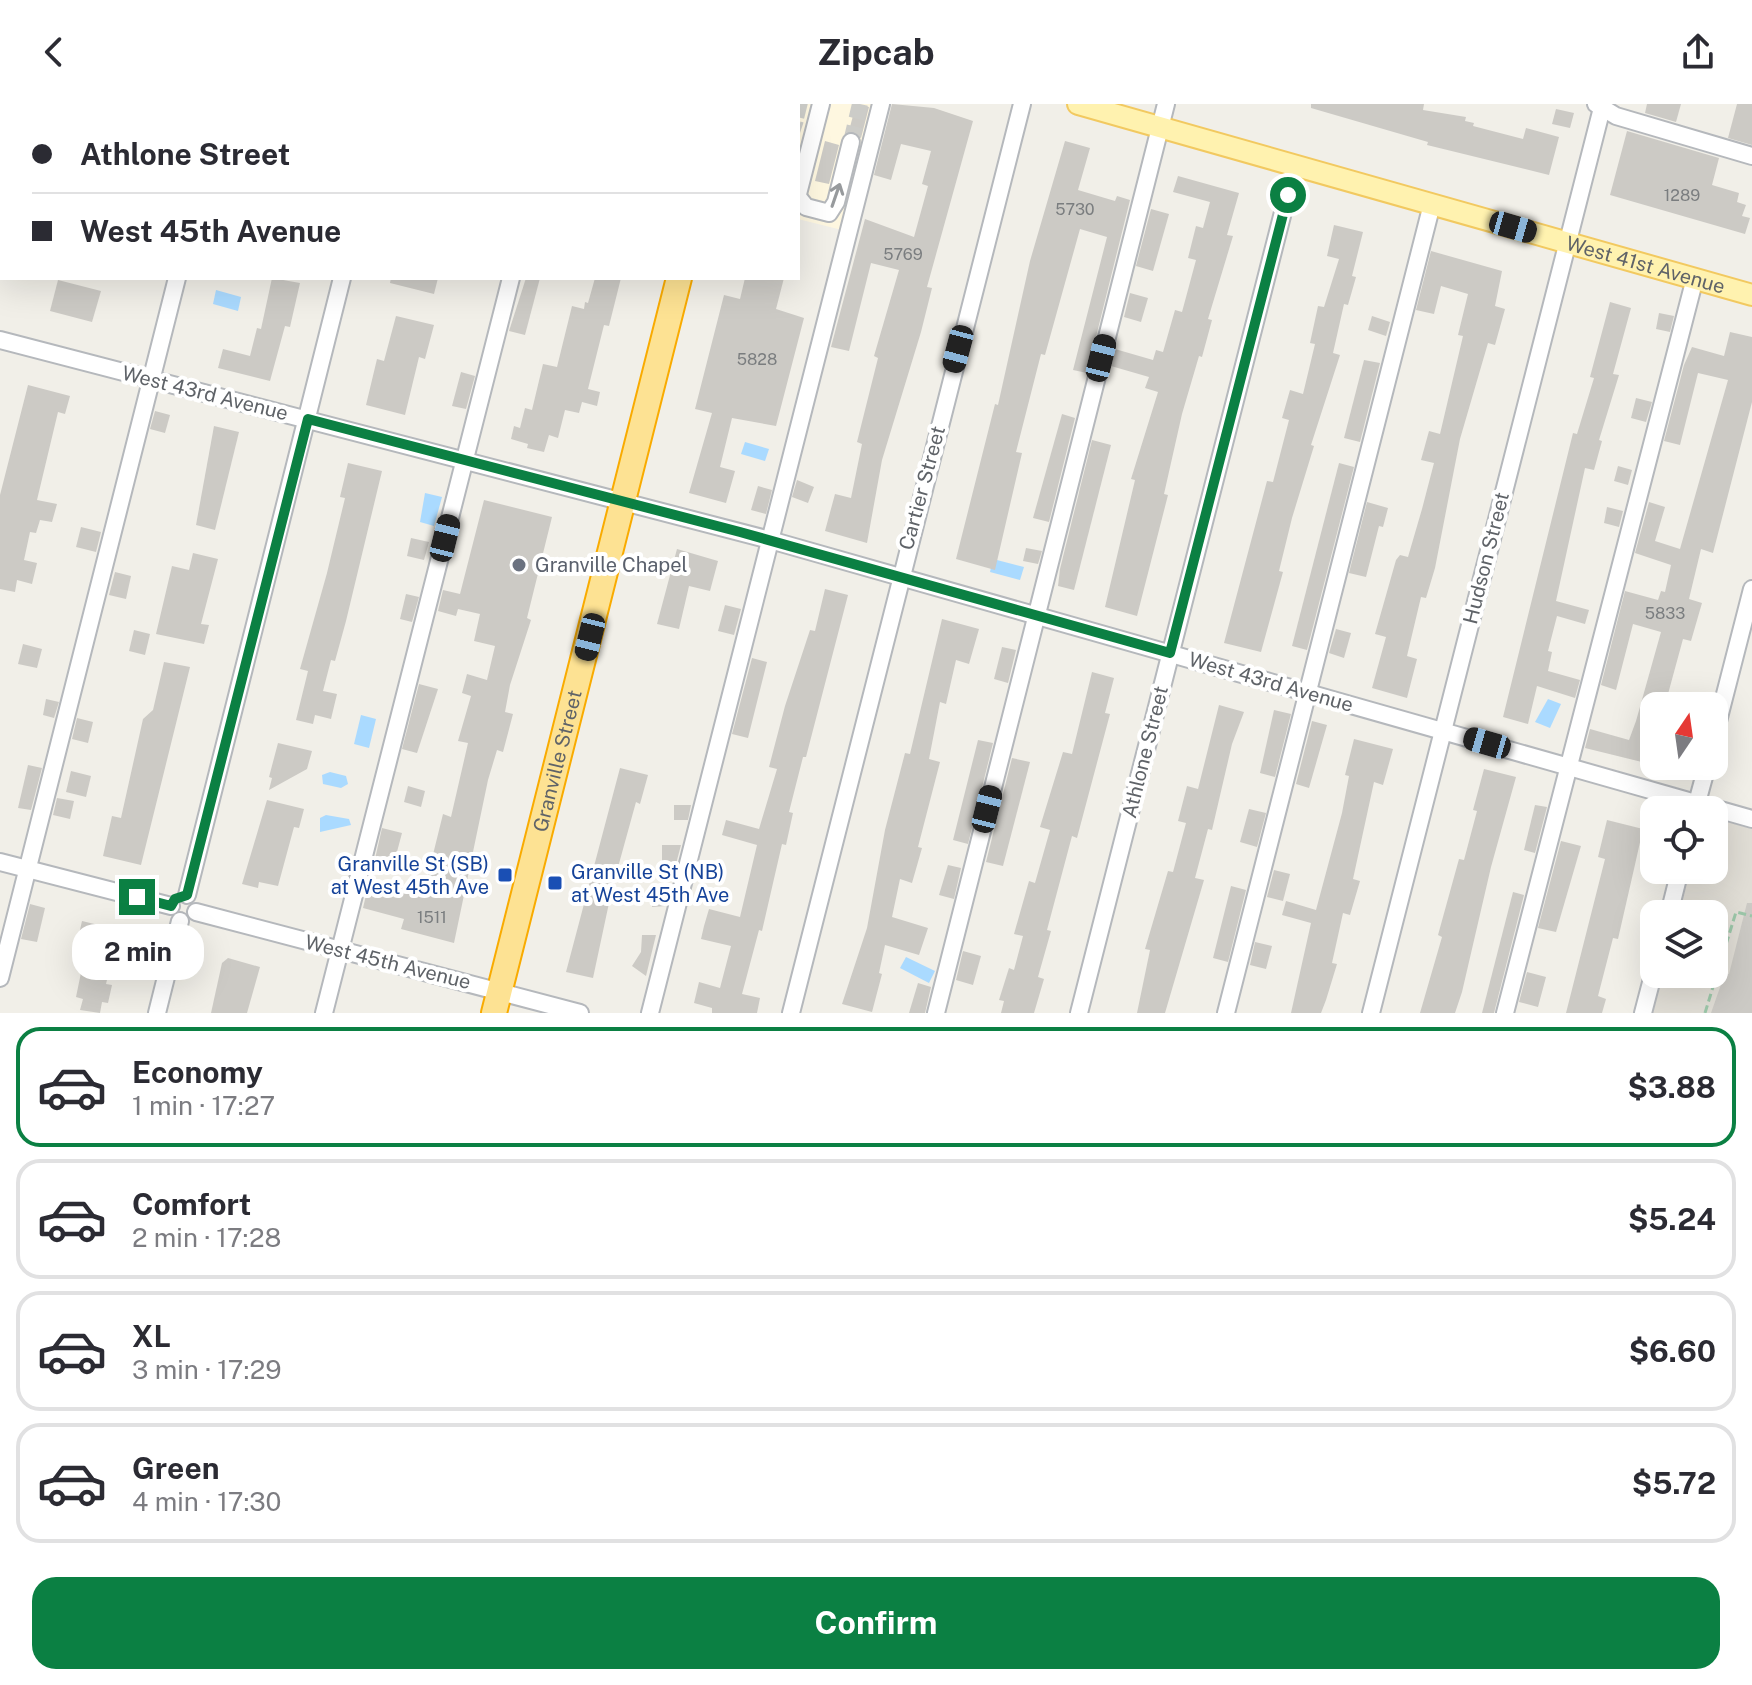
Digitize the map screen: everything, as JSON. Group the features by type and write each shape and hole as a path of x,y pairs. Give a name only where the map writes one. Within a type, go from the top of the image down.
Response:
{"highway":[{"name":"Granville Street","path":"497,1002 679,280"}],"main road":[{"name":"West 41st Avenue","path":"1078,104 1752,295"}],"street":[{"path":"650,1013 881,104"},
{"name":"Cartier Street","path":"791,1013 1022,104"},
{"path":"936,1013 1166,104"},
{"path":"1600,105 1616,116 1752,156"},
{"name":"Hudson Street","path":"1371,1013 1568,242 1600,105"},
{"path":"801,170 807,131 815,110"},
{"path":"800,198 806,207 829,213 836,202 851,142"},
{"name":"Athlone Street","path":"1079,1013 1295,165"},
{"path":"1226,1013 1432,204"},
{"path":"1505,1013 1695,278"},
{"path":"0,978 176,280"},
{"path":"187,895 342,280"},
{"path":"324,1013 510,280"},
{"name":"West 43rd Avenue","path":"0,340 770,540 1664,796"},
{"path":"1726,692 1752,589"},
{"name":"West 43rd Avenue","path":"1728,813 1752,819"},
{"path":"0,862 171,906"},
{"path":"180,921 172,913 171,906 175,899 187,895"},
{"path":"180,921 192,919 196,912 196,904 187,895"},
{"name":"West 45th Avenue","path":"196,912 340,949 497,1002 580,1013"},
{"path":"157,1013 180,921"},
{"path":"1643,1013 1650,988"}],"path":[{"path":"1728,943 1736,912 1752,916"},
{"path":"1705,1013 1711,988"}],"shaded area":[{"path":"800,104 875,104 842,230 800,220"},
{"path":"1728,822 1752,829 1752,1013 1651,1013 1657,988 1728,988 1728,900 1680,900 1684,884 1728,884"}],"water":[{"path":"216,290 241,297 238,311 213,304"},
{"path":"745,442 769,449 765,461 741,454"},
{"path":"425,493 442,497 434,526 420,522"},
{"path":"993,559 1024,567 1020,580 990,572"},
{"path":"1548,699 1561,704 1550,728 1535,722"},
{"path":"361,715 376,719 369,748 354,744"},
{"path":"330,772 346,776 348,784 341,788 323,784 322,775"},
{"path":"326,815 349,819 351,825 320,832 320,818"},
{"path":"906,957 935,971 929,983 900,968"}],"building":[{"path":"856,104 869,107 861,138 849,131"},
{"path":"892,104 934,108 973,121 927,287 932,288 921,332 882,460 867,543 825,531 835,494 851,498 862,444 857,442 878,358 874,356 899,270 871,263 849,351 831,347 865,219 914,237 928,186 922,184 931,151 901,144 891,180 874,175"},
{"path":"1311,104 1424,104 1423,110 1466,117 1465,121 1474,123 1473,126 1523,139 1526,128 1559,137 1549,175 1427,145 1428,142 1311,108"},
{"path":"1647,104 1681,104 1676,122 1645,113"},
{"path":"1737,104 1752,104 1752,145 1728,138"},
{"path":"1556,109 1574,113 1570,128 1552,124"},
{"path":"1627,131 1719,158 1712,185 1739,193 1737,202 1746,205 1742,216 1750,218 1745,234 1610,195"},
{"path":"825,141 839,145 829,184 815,181"},
{"path":"1065,141 1090,148 1078,190 1115,201 1117,196 1130,200 1087,373 1073,370 1107,237 1080,229 1045,355 1041,354 1016,452 1022,453 995,570 956,559 995,404 998,405 1030,261"},
{"path":"1178,176 1239,193 1227,235 1233,236 1208,319 1212,320 1202,357 1199,356 1182,414 1164,494 1168,495 1137,616 1105,607 1135,480 1131,479 1158,392 1145,388 1149,377 1111,366 1115,349 1153,360 1156,350 1163,352 1175,310 1182,312 1196,260 1188,258 1196,226 1203,228 1210,202 1173,192"},
{"path":"1151,209 1169,214 1153,271 1136,266"},
{"path":"1334,225 1363,232 1352,276 1356,277 1348,305 1344,304 1333,353 1340,355 1311,445 1314,446 1292,518 1279,571 1283,572 1261,652 1224,643 1267,481 1273,482 1289,420 1282,418 1290,390 1303,394 1315,344 1310,343 1318,306 1324,307 1339,259 1327,256"},
{"path":"1431,251 1502,271 1495,306 1505,309 1495,345 1488,343 1460,439 1435,568 1426,598 1421,597 1407,656 1417,659 1407,698 1372,688 1386,637 1375,634 1396,560 1400,555 1408,557 1422,509 1434,463 1421,460 1429,431 1440,434 1463,336 1458,335 1468,294 1441,286 1434,314 1416,310"},
{"path":"58,280 101,291 92,322 50,311"},
{"path":"272,280 300,283 290,327 285,326 270,381 218,368 223,349 250,356 257,328 261,329"},
{"path":"391,280 438,280 434,294 390,283"},
{"path":"525,280 539,280 525,335 509,331"},
{"path":"594,280 620,280 609,326 604,325 588,389 600,392 597,406 582,402 579,413 565,410 558,438 549,435 544,452 527,448 528,444 511,439 514,426 520,428 525,408 532,410 543,364 557,367 572,306 584,309 585,302 588,303"},
{"path":"745,280 783,280 776,309 804,318 776,426 732,418 720,467 735,471 726,503 689,493 712,413 695,409 724,295 740,299"},
{"path":"1130,293 1148,298 1141,322 1124,317"},
{"path":"1610,302 1631,308 1613,374 1619,375 1599,440 1602,441 1594,470 1585,468 1556,601 1589,610 1585,624 1557,616 1548,651 1552,652 1548,671 1580,680 1575,698 1537,686 1528,724 1503,717 1573,433 1577,434 1594,378 1590,377"},
{"path":"1659,313 1674,316 1670,332 1656,329"},
{"path":"396,316 434,325 425,359 419,357 405,415 366,405 377,359 384,361"},
{"path":"1372,316 1390,322 1386,336 1368,330"},
{"path":"1730,332 1752,337 1752,402 1713,553 1701,549 1689,599 1702,603 1691,641 1683,639 1669,692 1644,692 1661,632 1633,624 1616,690 1601,685 1625,591 1658,600 1661,591 1665,592 1671,565 1635,553 1649,502 1665,507 1655,541 1680,549 1728,380 1698,373 1680,445 1664,441 1684,365 1692,347 1724,356"},
{"path":"1364,360 1380,363 1360,442 1344,438"},
{"path":"461,372 475,376 466,409 452,406"},
{"path":"28,385 70,396 65,414 58,412 37,500 57,504 52,522 40,520 36,533 30,532 24,560 37,563 32,584 17,580 15,592 0,589 0,495"},
{"path":"1636,398 1652,402 1646,422 1631,418"},
{"path":"155,411 170,415 165,433 150,429"},
{"path":"1062,414 1075,418 1049,522 1033,518"},
{"path":"214,426 239,432 215,530 196,525"},
{"path":"1092,440 1111,445 1074,590 1058,586 1060,569"},
{"path":"348,463 382,471 346,621 323,691 337,694 331,719 315,715 313,724 296,720 308,671 300,669 345,498 340,497"},
{"path":"1339,463 1354,467 1307,650 1292,646"},
{"path":"1618,466 1632,470 1628,485 1614,481"},
{"path":"797,480 814,487 808,503 792,497"},
{"path":"758,486 772,490 766,514 751,510"},
{"path":"484,500 552,517 527,618 531,620 510,685 505,712 513,714 503,752 497,750 488,780 454,943 401,929 404,919 363,908 369,882 423,895 443,814 451,817 468,743 458,741 471,696 462,693 467,674 487,680 495,646 474,641 480,614 458,609 456,616 438,611 443,590 460,594"},
{"path":"1367,502 1388,508 1383,527 1379,526 1366,577 1349,573"},
{"path":"1607,507 1623,511 1619,527 1604,523"},
{"path":"81,527 101,532 96,552 76,547"},
{"path":"411,538 429,542 424,560 407,556"},
{"path":"1026,548 1042,551 1038,564 1023,561"},
{"path":"677,549 718,561 710,591 689,586 679,629 657,624"},
{"path":"193,553 218,559 201,624 209,625 204,644 156,634 172,566 189,570"},
{"path":"115,572 131,576 126,599 109,595"},
{"path":"825,589 848,595 789,812 793,813 786,845 782,844 762,931 759,930 742,994 760,998 757,1013 712,1013 712,1008 694,1003 699,982 720,988 731,946 701,939 704,926 709,909 740,917 757,845 722,835 726,820 759,829 777,769 769,767 785,706 810,630 815,631"},
{"path":"406,594 419,597 412,622 400,619"},
{"path":"725,605 741,609 734,635 718,631"},
{"path":"942,619 979,629 969,664 956,660 946,704 940,702 929,759 940,762 918,847 922,848 912,883 900,879 892,917 928,928 919,955 885,945 879,973 882,974 872,1012 842,1004 867,928 885,830 905,753 910,754"},
{"path":"1336,629 1351,633 1344,658 1329,653"},
{"path":"134,630 150,634 145,655 129,651"},
{"path":"23,644 42,649 37,668 18,664"},
{"path":"1002,647 1016,650 1008,683 994,679"},
{"path":"752,658 767,662 748,738 732,734"},
{"path":"164,662 190,667 141,865 103,856 112,816 121,818 143,719 153,710"},
{"path":"1092,672 1114,678 1105,713 1110,714 1077,838 1072,836 1047,930 1051,931 1038,977 1044,979 1034,1013 1001,1013 1004,1001 999,1000 1009,968 1014,970 1023,936 1014,934 1029,881 1035,883 1050,830 1040,827 1063,752 1072,754"},
{"path":"419,684 438,689 417,753 402,749"},
{"path":"46,699 59,702 54,718 43,715"},
{"path":"1219,705 1244,712 1232,744 1212,830 1208,829 1195,878 1204,880 1165,1013 1137,1013 1150,950 1145,949 1168,871 1173,872 1186,823 1178,821 1187,786 1198,789"},
{"path":"1640,707 1640,762 1585,748 1590,729 1629,740"},
{"path":"1274,710 1291,714 1275,777 1260,773"},
{"path":"77,718 93,722 88,743 72,739"},
{"path":"1312,721 1327,725 1309,788 1296,784"},
{"path":"1354,739 1393,749 1383,785 1374,782 1353,879 1360,881 1350,915 1343,913 1332,963 1337,964 1321,1013 1291,1013 1311,923 1282,915 1286,901 1316,910 1342,813 1349,776 1345,775"},
{"path":"978,740 993,743 968,844 953,840"},
{"path":"278,743 312,751 307,769 269,790 272,778 269,777"},
{"path":"1012,758 1030,762 1003,866 986,862"},
{"path":"28,765 42,768 31,810 18,808"},
{"path":"620,768 648,775 640,804 636,802 612,889 593,978 566,972"},
{"path":"1484,769 1516,777 1462,992 1455,1013 1420,1013 1442,937 1438,935 1459,859 1464,860 1477,811 1473,810"},
{"path":"71,771 91,776 86,797 66,792"},
{"path":"408,786 425,791 421,807 404,802"},
{"path":"57,798 74,801 70,819 53,815"},
{"path":"267,800 304,809 299,828 294,827 278,886 259,882 258,888 242,884"},
{"path":"674,805 691,805 688,820 674,820"},
{"path":"1535,805 1547,807 1535,853 1524,850"},
{"path":"1249,809 1266,813 1257,847 1240,842"},
{"path":"1607,820 1640,828 1640,842 1618,939 1613,938 1598,996 1606,999 1602,1013 1566,1013 1605,859 1598,857"},
{"path":"382,828 402,833 394,863 375,859"},
{"path":"1561,841 1581,846 1556,932 1538,928"},
{"path":"662,845 681,845 676,864 662,864"},
{"path":"948,865 961,868 954,899 939,895"},
{"path":"1274,870 1290,874 1283,901 1267,897"},
{"path":"1231,886 1246,890 1228,962 1213,958"},
{"path":"652,891 667,891 666,906 652,907"},
{"path":"1513,892 1524,895 1494,1013 1482,1013"},
{"path":"1747,903 1752,903 1752,1013 1711,1013 1720,988 1728,988"},
{"path":"30,904 45,908 37,942 21,939"},
{"path":"82,921 119,930 106,984 112,985 108,1003 102,1002 100,1013 80,1010 83,999 76,997 83,963 73,961"},
{"path":"642,935 656,935 646,976 632,966 641,952"},
{"path":"1255,942 1272,946 1266,969 1250,965"},
{"path":"963,951 981,956 973,985 956,980"},
{"path":"228,958 260,967 247,1013 211,1013 222,963"},
{"path":"1527,972 1546,977 1538,1007 1519,1002"},
{"path":"918,983 931,987 925,1013 909,1013"}],"tunnel":[{"path":"851,142 860,104"},
{"path":"800,110 806,111"}],"place":[{"name":"Granville Chapel","path":"519,565"},
{"name":"Granville St (SB) at West 45th Ave","path":"505,875"},
{"name":"Granville St (NB) at West 45th Ave","path":"555,883"}],"route":[{"path":"137,897 171,906 178,896 187,895 308,419 652,508 1170,653 1288,195"}]}
